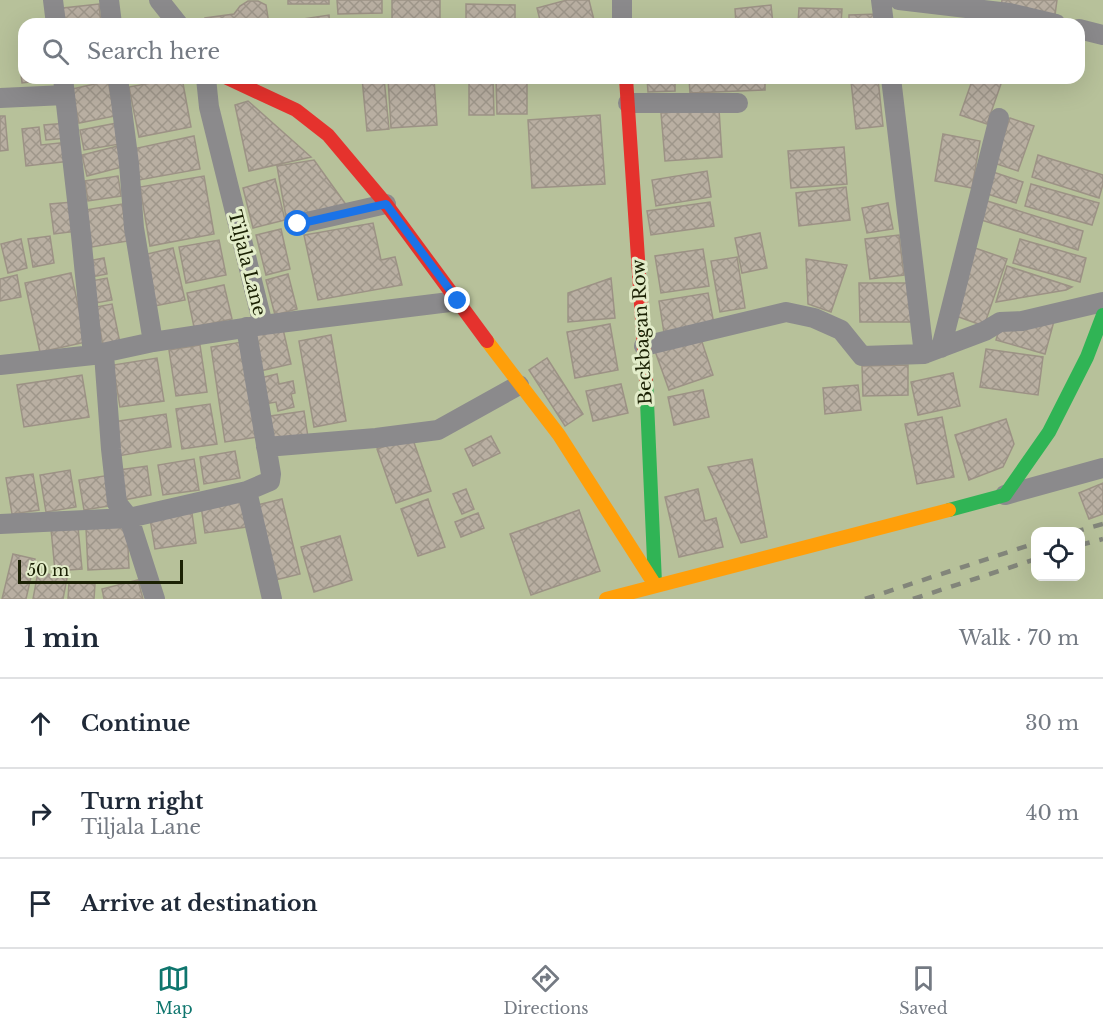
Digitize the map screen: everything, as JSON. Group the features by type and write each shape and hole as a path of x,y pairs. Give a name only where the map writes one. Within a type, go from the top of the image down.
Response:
{"street":[{"path":"53,0 55,18"},
{"path":"109,0 111,18"},
{"path":"159,0 173,18"},
{"path":"622,0 622,18"},
{"path":"881,0 883,18"},
{"path":"899,0 982,5 1031,18"},
{"path":"1085,30 1103,35"},
{"path":"119,84 135,238 153,342"},
{"name":"Tiljala Lane","path":"207,84 209,107 254,326 458,301"},
{"path":"240,84 296,110 328,135 386,204 519,385 559,435 655,585"},
{"name":"Beckbagan Row","path":"626,84 644,346 655,585"},
{"path":"892,84 933,351"},
{"path":"0,98 64,86 81,235 117,503 129,518 155,599"},
{"path":"627,103 738,103"},
{"path":"933,351 999,118"},
{"path":"298,224 386,204"},
{"path":"644,346 786,312 814,318 841,330 862,356 933,351 986,331 1000,322 1022,321 1103,302"},
{"path":"1005,495 1049,432 1087,357 1103,315"},
{"path":"0,365 98,354 153,342 254,326 266,447 271,474 270,481 247,491 129,518 0,524"},
{"path":"266,447 376,438 438,430 519,385"},
{"path":"606,599 1103,468"},
{"path":"247,491 272,599"}],"building":[{"path":"288,0 329,0 329,4 288,4"},
{"path":"337,0 382,0 382,13 338,14"},
{"path":"392,0 440,0 440,18 392,18"},
{"path":"567,0 589,0 594,18 540,18 537,8"},
{"path":"1002,0 1057,0 1055,15 1001,8"},
{"path":"248,1 258,1 266,5 268,18 205,18 234,14"},
{"path":"99,4 100,18 64,18 63,8"},
{"path":"466,4 515,5 515,18 466,18"},
{"path":"771,5 772,18 736,18 735,9"},
{"path":"799,8 842,9 841,18 798,18"},
{"path":"880,14 880,18 849,18 849,15"},
{"path":"329,15 329,18 309,18"},
{"path":"94,84 109,84 115,116 79,123 72,89"},
{"path":"145,84 183,84 191,127 139,137 129,87"},
{"path":"363,84 385,84 389,129 367,131"},
{"path":"388,84 434,84 437,125 391,128"},
{"path":"469,84 493,84 494,115 469,115"},
{"path":"496,84 527,84 527,114 497,114"},
{"path":"647,84 675,84 675,91 648,92"},
{"path":"689,84 765,84 765,90 690,93"},
{"path":"851,84 879,84 883,126 856,129"},
{"path":"971,84 1001,84 987,124 960,115"},
{"path":"248,101 311,157 249,171 235,105"},
{"path":"719,109 722,157 665,161 661,113"},
{"path":"600,115 605,184 532,188 528,120"},
{"path":"0,116 5,116 8,150 0,151"},
{"path":"1010,118 1034,126 1018,171 994,163"},
{"path":"67,123 68,138 46,140 44,125"},
{"path":"117,123 120,144 84,150 80,130"},
{"path":"39,127 41,145 69,142 71,161 26,166 22,129"},
{"path":"943,134 980,141 972,188 935,181"},
{"path":"194,136 200,169 139,180 133,149"},
{"path":"118,146 122,167 87,176 82,155"},
{"path":"844,147 847,184 791,188 788,151"},
{"path":"1038,155 1103,175 1099,198 1032,177"},
{"path":"314,160 347,206 286,217 277,166"},
{"path":"987,170 1023,182 1016,203 981,192"},
{"path":"707,171 711,197 656,206 652,180"},
{"path":"118,176 121,196 88,201 85,181"},
{"path":"204,176 214,234 150,246 140,187"},
{"path":"275,179 285,220 253,228 243,188"},
{"path":"1031,184 1099,203 1092,225 1025,206"},
{"path":"846,187 850,220 799,226 796,193"},
{"path":"984,200 1083,231 1078,250 978,219"},
{"path":"73,202 77,231 54,234 50,204"},
{"path":"710,202 714,226 651,235 647,211"},
{"path":"888,203 893,229 867,233 862,208"},
{"path":"122,204 128,241 92,247 85,210"},
{"path":"373,223 381,260 395,257 402,285 318,300 304,235"},
{"path":"281,229 290,269 266,275 256,235"},
{"path":"760,233 767,268 742,273 735,238"},
{"path":"899,235 904,275 870,279 865,239"},
{"path":"50,236 54,263 33,267 28,239"},
{"path":"21,239 27,268 8,273 1,244"},
{"path":"1020,239 1086,258 1080,282 1013,263"},
{"path":"219,240 226,275 186,283 179,247"},
{"path":"173,248 185,300 154,306 143,255"},
{"path":"975,248 1007,259 984,326 953,315"},
{"path":"703,249 709,286 661,293 655,256"},
{"path":"737,257 745,308 720,312 711,261"},
{"path":"104,258 107,274 91,277 88,261"},
{"path":"806,259 847,265 831,312 808,304"},
{"path":"1007,266 1072,287 996,302"},
{"path":"71,273 86,342 40,352 25,283"},
{"path":"288,274 297,309 275,315 266,280"},
{"path":"17,275 21,297 0,301 0,279"},
{"path":"107,278 112,300 96,303 91,281"},
{"path":"611,278 615,318 568,322 568,293"},
{"path":"859,283 911,283 912,322 860,322"},
{"path":"224,285 232,319 194,327 187,293"},
{"path":"708,293 714,324 664,333 659,301"},
{"path":"112,304 120,343 103,346 96,307"},
{"path":"1054,321 1045,354 996,340 1000,326"},
{"path":"610,324 618,370 575,378 567,332"},
{"path":"283,329 291,364 260,371 252,336"},
{"path":"331,335 346,421 314,427 299,341"},
{"path":"700,336 713,375 669,390 655,351"},
{"path":"242,342 257,437 225,442 211,347"},
{"path":"200,345 207,392 176,396 169,350"},
{"path":"986,349 1043,357 1038,395 980,387"},
{"path":"157,358 164,401 120,407 113,365"},
{"path":"547,358 583,414 565,426 529,370"},
{"path":"908,365 908,395 863,396 862,366"},
{"path":"953,373 960,406 918,415 911,382"},
{"path":"277,374 279,384 293,381 295,393 291,394 294,407 278,411 276,402 265,404 260,378"},
{"path":"82,375 89,417 24,427 17,385"},
{"path":"621,384 628,413 593,421 586,391"},
{"path":"858,385 861,410 825,414 823,388"},
{"path":"703,390 709,417 674,425 668,397"},
{"path":"210,404 217,444 182,449 176,409"},
{"path":"304,411 308,437 268,443 264,417"},
{"path":"166,414 171,447 118,456 113,422"},
{"path":"942,417 954,477 917,484 905,424"},
{"path":"1006,419 1014,444 1003,467 969,480 955,435"},
{"path":"491,436 500,453 473,466 465,449"},
{"path":"412,437 431,491 396,503 377,449"},
{"path":"235,451 240,478 204,484 200,457"},
{"path":"194,459 199,490 163,495 158,465"},
{"path":"752,459 767,537 741,543 708,467"},
{"path":"147,466 151,495 123,500 119,470"},
{"path":"70,470 76,507 46,512 40,475"},
{"path":"33,474 39,510 12,514 6,478"},
{"path":"110,475 115,505 84,510 79,480"},
{"path":"1103,483 1103,514 1089,519 1079,493"},
{"path":"466,489 474,509 462,514 453,494"},
{"path":"698,489 705,521 716,518 723,547 679,557 665,497"},
{"path":"282,499 300,574 271,581 253,506"},
{"path":"428,499 445,547 418,556 401,509"},
{"path":"241,500 246,527 205,533 201,506"},
{"path":"579,510 600,571 531,595 510,534"},
{"path":"192,513 196,543 155,549 150,519"},
{"path":"478,513 484,528 461,537 455,522"},
{"path":"127,526 129,568 88,570 86,528"},
{"path":"78,527 82,569 55,571 51,529"},
{"path":"340,536 352,580 314,592 301,547"},
{"path":"13,554 35,559 26,599 2,599"},
{"path":"38,572 67,578 63,599 33,599"},
{"path":"138,580 143,599 104,599 102,589"},
{"path":"69,582 95,584 94,599 68,599"}],"railway":[{"path":"1085,529 1103,524"},
{"path":"1085,544 1103,539"},
{"path":"865,599 1031,545"},
{"path":"913,599 1031,561"}],"traffic: fast":[{"path":"949,510 1005,495 1049,432 1087,357 1103,315"},
{"path":"646,379 655,583"}],"traffic: slow":[{"path":"487,341 559,435 655,585"},
{"path":"606,599 949,510"}],"traffic: jam":[{"path":"240,84 296,110 328,135 386,204 487,341"},
{"path":"626,84 646,379"}],"route":[{"path":"298,224 386,204 458,301"}]}
